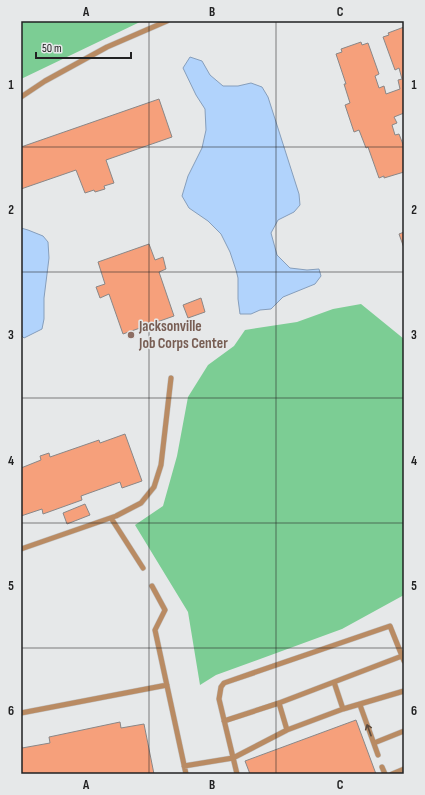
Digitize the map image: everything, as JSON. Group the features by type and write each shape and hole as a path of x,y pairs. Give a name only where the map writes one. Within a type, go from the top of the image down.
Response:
{"lane":[{"path":"21,97 45,81 108,47 167,21"},
{"path":"21,549 111,518 142,503 154,487 161,465 171,378"},
{"path":"111,518 143,568"},
{"path":"152,586 165,610 155,630 186,774"},
{"path":"224,721 403,659 390,626 224,683 220,687 219,699 224,721 237,774"},
{"path":"334,682 343,710"},
{"path":"21,713 167,685"},
{"path":"184,766 233,758 287,730 343,710 404,691"},
{"path":"279,703 287,730"},
{"path":"360,705 378,755"},
{"path":"374,743 404,731"},
{"path":"382,767 385,774"},
{"path":"392,774 404,769"}],"green space":[{"path":"21,21 142,21 21,79"},
{"path":"361,304 404,339 404,595 342,629 216,675 200,685 188,612 135,525 163,506 177,456 188,397 208,365 234,346 245,330 297,322 333,309"}],"water":[{"path":"190,57 202,61 210,75 223,86 238,86 251,83 262,87 268,97 299,194 300,205 294,212 278,220 271,233 277,255 290,268 307,270 319,269 321,276 315,284 283,297 271,309 260,310 251,314 240,314 238,278 230,252 221,234 208,221 189,208 182,196 188,176 202,148 206,130 205,109 196,95 183,68"},
{"path":"21,228 43,236 48,242 49,258 42,329 24,338 21,335"}],"building":[{"path":"404,27 404,113 394,117 397,123 392,125 395,135 399,134 404,147 404,172 379,178 368,147 366,148 359,130 354,132 345,105 350,103 344,84 346,84 336,54 342,52 341,49 361,42 362,45 368,43 379,74 375,76 379,88 384,86 386,94 400,89 398,80 402,79 399,68 395,70 383,37 389,35 388,33"},
{"path":"159,99 172,137 106,160 114,183 104,186 105,189 85,193 76,170 21,189 21,147"},
{"path":"404,232 404,248 399,234"},
{"path":"149,244 155,260 163,257 166,269 159,272 174,316 123,334 109,294 100,298 96,287 105,284 98,262"},
{"path":"201,298 205,312 188,318 183,305"},
{"path":"125,434 142,481 122,488 120,482 81,496 82,500 43,514 42,509 21,516 21,468 41,460 40,456 49,453 50,457 99,440 100,443"},
{"path":"85,504 90,515 67,524 63,513"},
{"path":"356,720 376,774 250,774 245,761"},
{"path":"120,722 121,728 144,724 154,774 21,774 21,744 22,748 50,743 49,737"}],"place":[{"name":"Jacksonville Job Corps Center","path":"131,335"}]}
